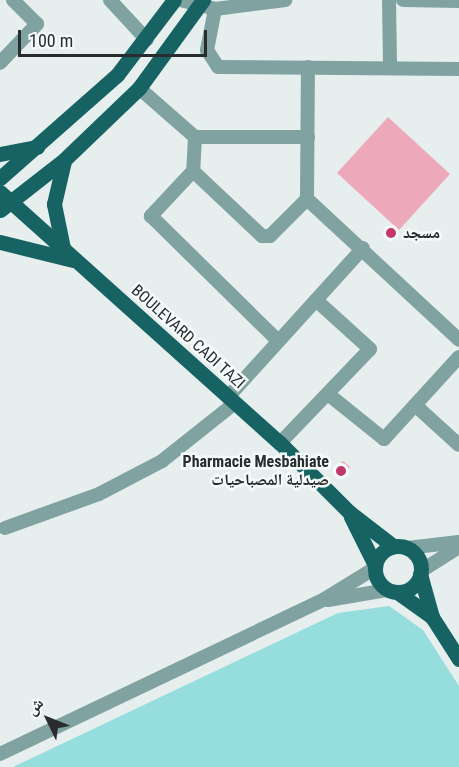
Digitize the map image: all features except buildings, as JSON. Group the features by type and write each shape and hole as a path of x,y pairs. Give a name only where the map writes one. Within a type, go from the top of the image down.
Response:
{"main road":[{"path":"0,178 40,146 110,82 147,40 174,0"},
{"path":"4,202 64,160 139,87 206,5"},
{"path":"0,154 40,146"},
{"path":"63,248 54,204 64,160"},
{"name":"BOULEVARD CADI TAZI","path":"4,202 78,261 280,443 349,512 400,547"},
{"path":"0,242 78,261"},
{"name":"BOULEVARD CADI TAZI","path":"349,512 375,566"},
{"path":"432,617 378,581 375,566 381,553 400,547 420,562 432,617 459,659"},
{"path":"393,591 412,587 421,573"}],"street":[{"path":"0,63 37,24 13,0"},
{"path":"111,0 147,40"},
{"path":"180,0 206,5 285,0"},
{"path":"378,0 391,0 390,66"},
{"path":"403,0 459,1"},
{"path":"206,5 207,50 212,64 240,69 390,66 459,69"},
{"path":"193,171 266,237 307,199 308,67"},
{"path":"139,87 195,137 308,137"},
{"path":"195,137 193,171 153,211 154,223 278,341"},
{"path":"307,199 363,248 459,340"},
{"path":"5,528 99,494 162,461 232,400 278,341 363,248"},
{"path":"280,443 369,350 316,300"},
{"path":"328,394 381,440 459,357"},
{"path":"415,405 459,445"},
{"path":"400,547 459,542"},
{"path":"421,573 459,547"},
{"path":"0,754 323,600 375,566"},
{"path":"323,600 393,591"}],"shaded area":[{"path":"389,606 423,630 459,686 459,767 13,767 338,613"}],"place":[{"name":"مسجد","path":"391,233"},
{"name":"Pharmacie Mesbahiate صيدلية المصباحيات","path":"341,471"}]}
